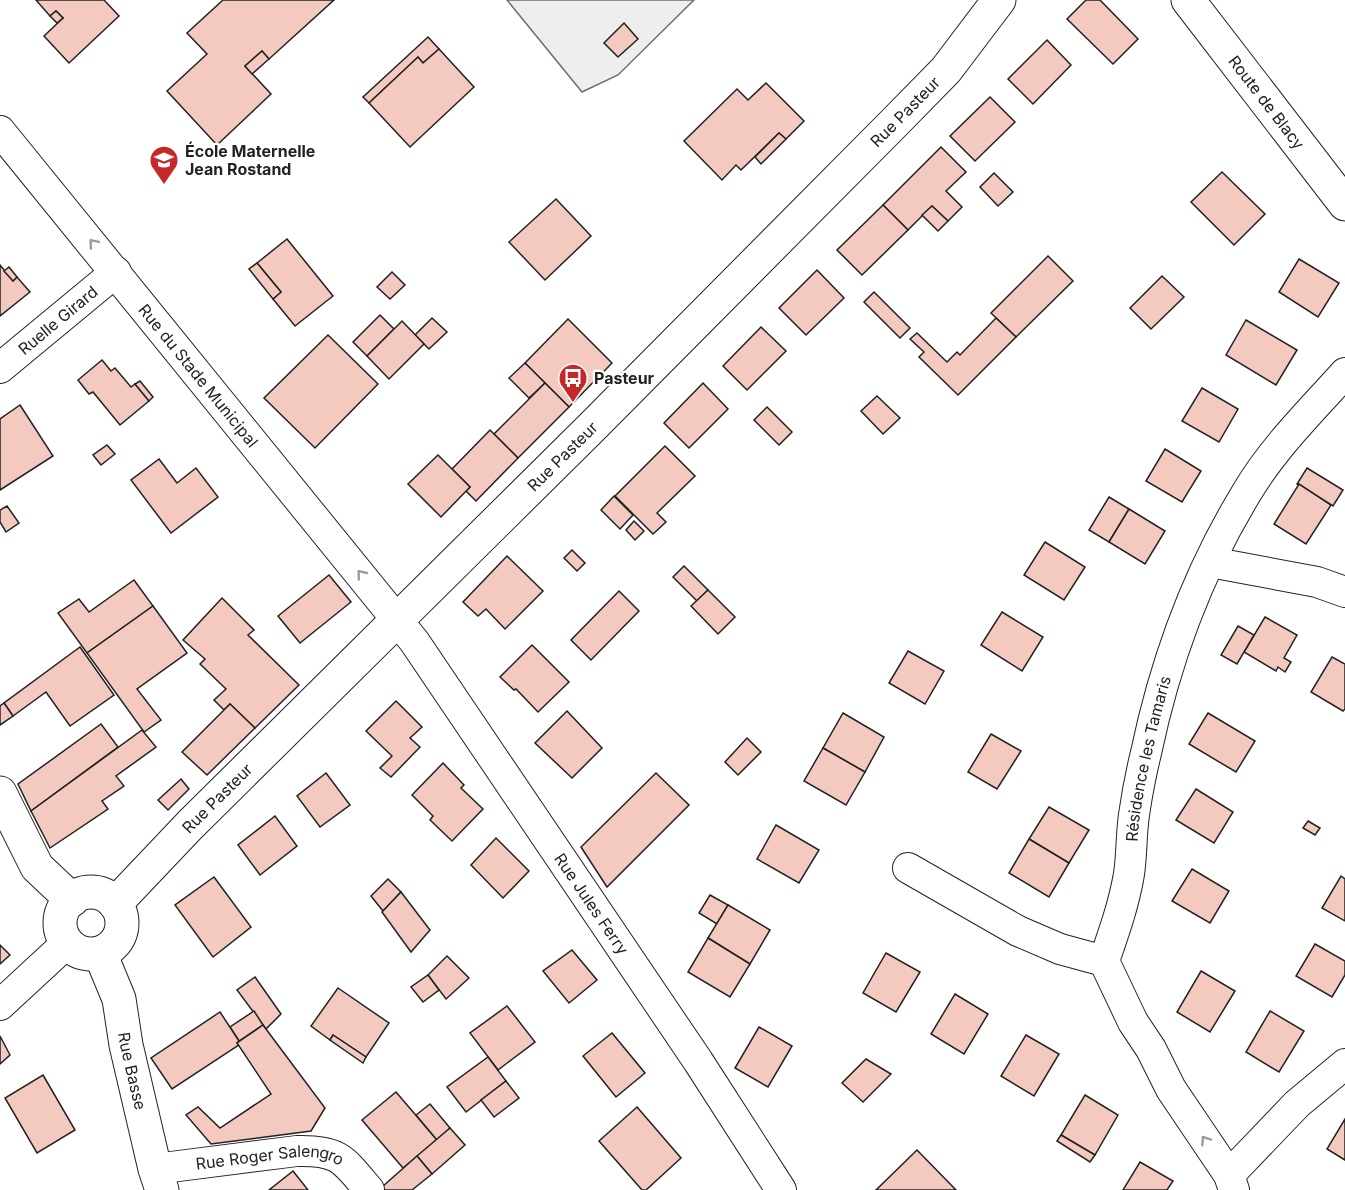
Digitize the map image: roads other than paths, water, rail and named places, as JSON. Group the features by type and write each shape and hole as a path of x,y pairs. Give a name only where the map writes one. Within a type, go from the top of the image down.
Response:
{"street":[{"name":"Rue Pasteur","path":"115,904 190,825 600,419 946,70 999,0"},
{"name":"Route de Blacy","path":"1188,0 1345,204"},
{"name":"Rue du Stade Municipal","path":"0,131 398,619"},
{"name":"Ruelle Girard","path":"0,368 116,272"},
{"name":"Résidence les Tamaris","path":"1104,961 1118,922 1129,874 1134,816 1142,774 1165,678 1185,618 1210,562 1247,491 1274,454 1345,374"},
{"path":"1210,562 1317,582 1345,592"},
{"name":"Rue Jules Ferry","path":"398,619 698,1061 781,1190"},
{"path":"0,793 37,867 72,900"},
{"path":"908,868 1018,931 1060,949 1104,961 1133,1022 1151,1049 1171,1089 1231,1183 1297,1104 1345,1064"},
{"path":"94,892 106,896 115,904 121,914 122,927 119,938 111,947 100,953 82,952 76,951 67,943 61,932 60,920 64,909 72,900 82,894 94,892"},
{"path":"0,1005 67,943"},
{"name":"Rue Basse","path":"100,953 119,999 126,1045 158,1180"},
{"name":"Rue Roger Salengro","path":"158,1180 297,1151 320,1150 338,1156 369,1190"}],"place":[{"name":"École Maternelle Jean Rostand","path":"164,186"},
{"name":"Pasteur","path":"573,404"}]}
